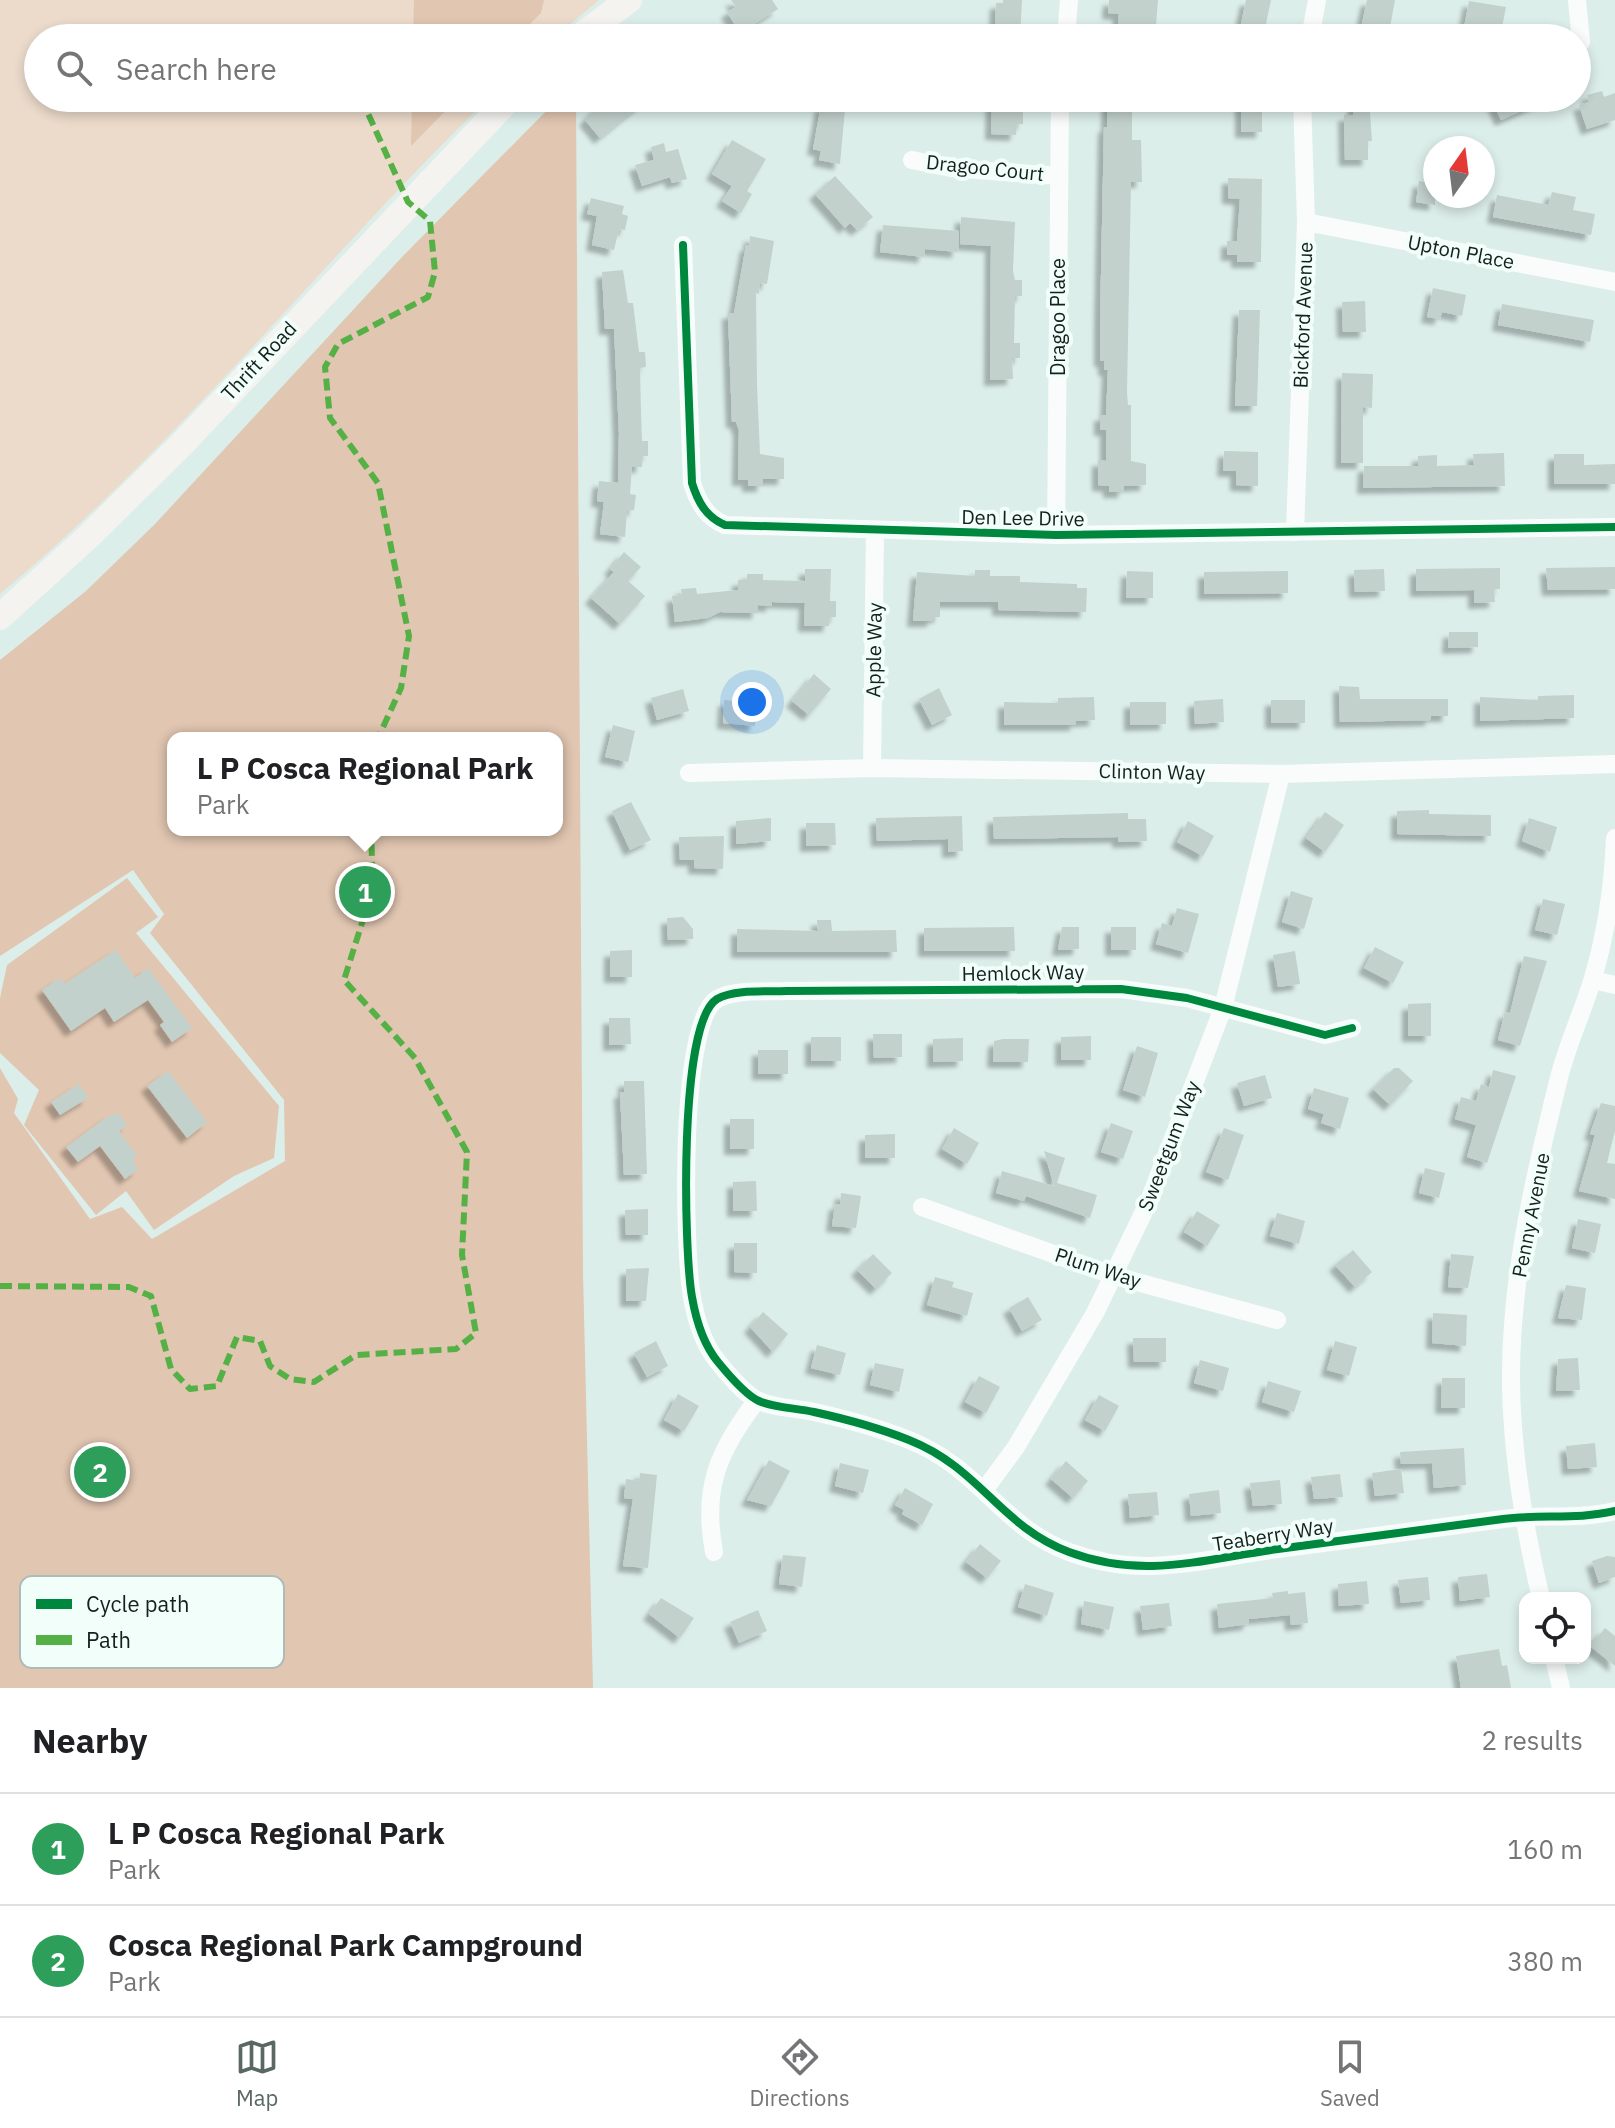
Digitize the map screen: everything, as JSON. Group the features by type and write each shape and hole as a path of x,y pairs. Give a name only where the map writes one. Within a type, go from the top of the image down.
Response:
{"street":[{"path":"597,24 629,0"},
{"path":"1067,24 1069,0"},
{"path":"1313,24 1317,0"},
{"path":"1577,0 1579,24"},
{"name":"Thrift Road","path":"5,608 182,444 497,112"},
{"name":"Dragoo Place","path":"1056,535 1060,112"},
{"name":"Bickford Avenue","path":"1295,532 1306,222 1302,112"},
{"name":"Dragoo Court","path":"912,160 951,168 1059,176"},
{"name":"Upton Place","path":"1306,222 1615,282"},
{"name":"Den Lee Drive","path":"683,245 692,483 711,518 725,525 1056,535 1615,527"},
{"name":"Apple Way","path":"872,768 875,531"},
{"name":"Clinton Way","path":"689,773 872,768 1281,774 1615,764"},
{"name":"Sweetgum Way","path":"985,1489 1049,1393 1115,1276 1179,1129 1199,1065 1223,1008 1281,774"},
{"name":"Penny Avenue","path":"1540,1592 1522,1517 1511,1383 1515,1293 1559,1075 1593,980 1608,909 1615,838"},
{"path":"1593,980 1615,985"},
{"name":"Hemlock Way","path":"701,1023 717,1000 741,994 1106,989 1151,991 1325,1035 1352,1028"},
{"name":"Teaberry Way","path":"701,1023 690,1080 688,1139 687,1233 692,1296 706,1344 718,1362 757,1400 903,1438 944,1456 985,1489 1015,1523 1042,1540 1105,1562 1157,1568 1522,1517 1578,1518 1615,1511"},
{"name":"Plum Way","path":"922,1207 1115,1276 1277,1320"},
{"path":"714,1552 708,1497 714,1473 735,1430 757,1400"},
{"path":"1555,1664 1561,1688"}],"shaded area":[{"path":"0,0 599,0 571,24 24,24 24,112 475,112 128,476 66,537 0,594"},
{"path":"414,0 544,0 541,13 530,24 413,24"},
{"path":"412,112 444,112 411,146"},
{"path":"545,112 576,112 583,1273 593,1688 0,1688 0,1068 18,1099 14,1113 90,1219 122,1207 152,1239 285,1161 284,1100 150,933 164,914 133,870 0,956 0,660 86,591 155,524 402,257"},
{"path":"127,878 158,917 136,933 279,1106 274,1158 234,1176 154,1230 126,1191 96,1215 24,1125 39,1090 0,1053 0,998 7,965"}],"building":[{"path":"731,0 772,0 778,9 754,24 734,24 727,12 736,7"},
{"path":"1003,0 1022,0 1021,24 995,24 996,3 1003,3"},
{"path":"1109,0 1158,0 1156,24 1118,24 1119,14 1108,13"},
{"path":"1246,0 1271,0 1266,24 1241,24"},
{"path":"1367,0 1395,0 1391,24 1362,24"},
{"path":"1469,1 1506,7 1503,24 1465,24"},
{"path":"1602,91 1604,97 1615,93 1615,120 1587,129 1581,112 1591,112 1591,94"},
{"path":"592,112 632,112 600,138 585,120"},
{"path":"820,112 845,112 840,164 819,160 821,151 813,149"},
{"path":"992,112 1023,112 1023,124 1017,124 1016,135 991,134"},
{"path":"1108,112 1132,112 1132,140 1141,140 1142,182 1131,182 1127,393 1128,405 1131,405 1131,461 1146,464 1146,485 1124,486 1124,492 1109,492 1109,486 1098,485 1098,460 1106,461 1106,430 1100,430 1100,415 1106,415 1108,370 1104,370 1104,361 1100,361 1100,323 1104,127 1107,127"},
{"path":"1241,112 1262,112 1262,132 1241,132"},
{"path":"1353,112 1370,112 1372,141 1368,141 1368,160 1345,160 1344,115 1353,115"},
{"path":"1497,112 1519,112 1501,120"},
{"path":"732,140 766,159 747,191 752,194 741,213 722,201 732,186 712,174"},
{"path":"664,143 666,152 678,149 687,179 672,183 670,177 642,186 635,165 654,160 651,147"},
{"path":"835,176 873,217 857,230 850,223 845,228 815,194"},
{"path":"1228,178 1262,179 1261,262 1237,262 1237,255 1227,255 1227,241 1237,241 1240,199 1228,198"},
{"path":"1419,181 1423,182 1423,203 1416,202"},
{"path":"1552,192 1576,197 1573,210 1595,214 1591,235 1493,217 1497,195 1548,205"},
{"path":"591,198 624,206 622,214 628,216 625,230 619,229 614,250 592,245 597,216 587,214"},
{"path":"961,217 1015,222 1013,271 1015,280 1022,280 1022,296 1015,296 1014,343 1020,343 1020,358 1012,358 1013,379 990,380 991,246 960,244"},
{"path":"883,225 959,231 958,252 925,249 924,257 880,252"},
{"path":"750,236 774,241 767,284 760,283 759,294 756,293 757,385 760,454 784,458 784,479 763,479 763,486 748,486 748,480 738,480 739,430 736,422 732,422 728,313 734,313"},
{"path":"623,270 628,303 633,303 639,352 645,352 646,367 640,368 641,412 642,441 648,441 648,456 642,456 642,467 632,467 630,494 636,495 634,510 627,511 625,537 600,534 604,502 597,501 599,481 618,483 614,329 605,329 602,272"},
{"path":"1433,288 1466,295 1462,316 1442,312 1440,319 1427,317"},
{"path":"1365,301 1366,332 1343,332 1342,302"},
{"path":"1502,304 1594,320 1590,342 1498,325"},
{"path":"1239,310 1260,310 1257,406 1235,406"},
{"path":"1342,373 1373,374 1372,408 1363,407 1363,463 1341,463"},
{"path":"1224,451 1258,452 1258,486 1236,485 1236,471 1223,471"},
{"path":"1504,453 1505,486 1363,488 1364,466 1418,466 1418,456 1437,455 1437,466 1474,465 1473,454"},
{"path":"1554,454 1584,454 1584,465 1615,464 1615,484 1554,484"},
{"path":"624,552 641,567 628,581 645,596 620,624 591,598 614,572 610,569"},
{"path":"1615,567 1615,589 1548,590 1546,568"},
{"path":"1500,568 1500,589 1494,589 1495,602 1474,603 1474,590 1416,591 1416,569"},
{"path":"805,569 831,569 830,601 836,601 836,617 830,617 829,626 804,626 805,603 772,602 772,606 758,605 758,613 720,612 708,618 675,622 672,596 682,595 681,589 696,588 697,594 738,590 738,580 747,580 747,574 763,574 763,580 805,581"},
{"path":"1384,569 1385,591 1355,592 1354,570"},
{"path":"975,570 990,570 990,576 1020,576 1020,582 1077,584 1077,588 1087,588 1086,612 998,610 998,602 940,602 940,617 933,617 933,621 913,621 917,572 975,576"},
{"path":"1127,571 1153,572 1153,598 1126,598"},
{"path":"1288,571 1288,593 1204,594 1204,572"},
{"path":"1449,632 1478,632 1478,647 1448,648"},
{"path":"814,674 831,689 809,715 792,701"},
{"path":"1339,686 1359,687 1360,699 1448,699 1448,716 1431,716 1431,720 1340,722"},
{"path":"939,688 952,715 932,725 919,699"},
{"path":"683,689 689,711 657,720 651,698"},
{"path":"1574,695 1574,718 1480,721 1480,697 1538,700 1538,696"},
{"path":"1094,697 1095,720 1076,721 1076,725 1004,725 1004,702 1058,703 1058,698"},
{"path":"1223,699 1224,722 1195,724 1194,701"},
{"path":"724,700 757,703 755,726 723,723"},
{"path":"1271,700 1305,700 1305,723 1271,723"},
{"path":"1130,702 1166,702 1166,724 1130,725"},
{"path":"613,725 635,731 628,762 605,757"},
{"path":"631,802 651,840 630,850 612,811"},
{"path":"1429,810 1429,814 1491,815 1491,836 1397,834 1397,811"},
{"path":"1325,812 1344,825 1325,852 1306,838"},
{"path":"1128,813 1128,819 1146,819 1147,841 1118,842 1118,837 994,839 993,817"},
{"path":"962,816 963,851 948,852 948,839 877,841 876,818"},
{"path":"771,818 771,841 736,844 736,821"},
{"path":"1529,818 1557,827 1550,852 1522,841"},
{"path":"1188,821 1214,836 1203,856 1177,842"},
{"path":"806,823 835,823 836,845 806,846"},
{"path":"724,836 723,869 694,868 694,860 680,860 679,837"},
{"path":"1291,891 1313,898 1304,929 1282,922"},
{"path":"1543,899 1565,904 1557,935 1535,930"},
{"path":"1177,908 1199,914 1188,953 1156,944 1162,923 1172,926"},
{"path":"683,917 693,929 693,939 668,940 667,918"},
{"path":"817,920 831,920 832,931 896,930 897,952 737,952 737,929 818,931"},
{"path":"1014,927 1015,951 924,951 924,928"},
{"path":"1062,927 1079,927 1079,949 1058,950"},
{"path":"1111,927 1136,927 1136,950 1111,950"},
{"path":"1375,947 1404,962 1393,983 1364,968"},
{"path":"116,950 135,978 148,968 192,1028 172,1042 160,1025 164,1022 148,1000 114,1022 105,1008 71,1031 42,990 60,978 64,984"},
{"path":"632,950 632,977 610,977 610,951"},
{"path":"1295,951 1300,984 1278,987 1273,955"},
{"path":"1524,956 1547,961 1520,1046 1498,1040 1505,1012 1510,1013"},
{"path":"1431,1003 1431,1036 1408,1036 1408,1004"},
{"path":"609,1018 630,1018 631,1044 609,1045"},
{"path":"873,1034 902,1034 902,1057 874,1058"},
{"path":"1091,1036 1091,1060 1061,1060 1061,1037"},
{"path":"811,1037 841,1037 841,1061 811,1061"},
{"path":"963,1038 963,1061 933,1062 933,1039"},
{"path":"1029,1039 1028,1062 993,1062 994,1041"},
{"path":"1137,1046 1158,1053 1145,1097 1123,1090"},
{"path":"758,1050 788,1050 788,1074 758,1074"},
{"path":"1394,1068 1399,1068 1413,1081 1390,1105 1373,1089"},
{"path":"1493,1070 1516,1076 1487,1163 1467,1157 1476,1125 1455,1119 1461,1097 1476,1101 1481,1084 1489,1087"},
{"path":"168,1071 207,1122 187,1138 147,1086"},
{"path":"1265,1075 1272,1098 1244,1106 1237,1083"},
{"path":"624,1081 644,1081 647,1174 624,1175 620,1092 624,1092"},
{"path":"79,1084 88,1098 60,1115 51,1102"},
{"path":"1314,1088 1349,1098 1340,1129 1321,1123 1324,1114 1308,1109"},
{"path":"1601,1103 1615,1106 1615,1131 1607,1163 1615,1164 1615,1199 1579,1191 1595,1135 1590,1134"},
{"path":"118,1113 127,1125 119,1131 137,1156 132,1160 138,1169 125,1179 100,1146 78,1162 66,1147"},
{"path":"730,1119 754,1119 754,1149 730,1149"},
{"path":"1111,1123 1133,1131 1123,1159 1101,1152"},
{"path":"954,1128 979,1143 967,1164 942,1149"},
{"path":"1224,1128 1244,1135 1228,1180 1206,1172"},
{"path":"895,1134 895,1158 865,1158 865,1135"},
{"path":"1044,1151 1065,1158 1057,1183 1097,1195 1090,1218 1026,1196 1024,1201 996,1193 1002,1171 1054,1186"},
{"path":"1425,1168 1445,1173 1439,1198 1419,1193"},
{"path":"756,1181 757,1211 733,1211 733,1182"},
{"path":"841,1193 861,1196 856,1228 832,1226 835,1204 840,1204"},
{"path":"648,1209 648,1235 626,1235 625,1210"},
{"path":"1197,1211 1220,1225 1207,1246 1184,1232"},
{"path":"1277,1213 1305,1221 1299,1244 1270,1236"},
{"path":"1578,1219 1601,1224 1595,1253 1572,1248"},
{"path":"734,1243 757,1243 757,1273 734,1272"},
{"path":"1353,1250 1372,1272 1355,1287 1335,1265"},
{"path":"873,1254 892,1273 876,1289 857,1270"},
{"path":"1451,1254 1474,1256 1468,1288 1448,1287"},
{"path":"649,1268 646,1301 626,1301 626,1269"},
{"path":"935,1277 954,1282 952,1287 973,1293 967,1316 927,1305"},
{"path":"1566,1285 1586,1288 1582,1320 1558,1318"},
{"path":"1028,1297 1042,1320 1022,1331 1009,1308"},
{"path":"763,1312 788,1334 773,1352 750,1327"},
{"path":"1433,1313 1467,1315 1466,1346 1432,1343"},
{"path":"1133,1338 1166,1338 1166,1362 1134,1362"},
{"path":"656,1341 668,1366 647,1377 634,1353"},
{"path":"1335,1341 1357,1347 1349,1376 1327,1370"},
{"path":"817,1345 846,1353 840,1375 811,1368"},
{"path":"1578,1358 1580,1390 1556,1391 1558,1359"},
{"path":"1200,1360 1229,1368 1223,1391 1194,1383"},
{"path":"875,1363 904,1369 899,1392 870,1385"},
{"path":"979,1376 1000,1387 986,1413 965,1402"},
{"path":"1442,1378 1465,1378 1465,1408 1441,1408"},
{"path":"1268,1381 1301,1391 1294,1412 1262,1402"},
{"path":"678,1394 699,1406 684,1431 664,1420"},
{"path":"1099,1395 1119,1406 1105,1431 1085,1420"},
{"path":"1595,1443 1597,1467 1568,1469 1566,1446"},
{"path":"1464,1448 1466,1485 1434,1488 1432,1463 1401,1464 1400,1452"},
{"path":"769,1460 790,1471 771,1506 747,1500"},
{"path":"1066,1461 1088,1481 1073,1498 1051,1479"},
{"path":"840,1463 869,1470 863,1493 835,1486"},
{"path":"1401,1469 1404,1493 1375,1496 1372,1473"},
{"path":"640,1473 657,1475 648,1568 623,1566 633,1499 624,1498 626,1479 639,1481"},
{"path":"1340,1474 1343,1497 1314,1499 1311,1477"},
{"path":"1280,1480 1282,1504 1253,1506 1250,1483"},
{"path":"905,1488 933,1504 922,1525 902,1514 904,1510 895,1505"},
{"path":"1219,1490 1221,1513 1191,1516 1189,1494"},
{"path":"1157,1492 1159,1515 1130,1518 1128,1494"},
{"path":"980,1544 1001,1561 987,1578 966,1562"},
{"path":"783,1555 806,1557 802,1587 779,1584"},
{"path":"1615,1557 1615,1577 1599,1583 1592,1561"},
{"path":"1487,1574 1490,1597 1460,1601 1458,1577"},
{"path":"1428,1577 1430,1600 1401,1603 1398,1580"},
{"path":"1367,1581 1369,1604 1339,1606 1338,1584"},
{"path":"1025,1584 1054,1593 1047,1616 1018,1607"},
{"path":"1288,1591 1288,1594 1305,1592 1308,1623 1291,1625 1290,1615 1249,1619 1249,1624 1219,1628 1217,1604 1273,1598 1272,1593"},
{"path":"661,1598 694,1618 680,1638 649,1614"},
{"path":"1084,1601 1114,1607 1109,1630 1081,1624"},
{"path":"1169,1603 1172,1626 1143,1630 1140,1606"},
{"path":"758,1610 767,1631 739,1643 730,1622"},
{"path":"1605,1628 1615,1636 1615,1666 1591,1647"},
{"path":"1499,1649 1502,1666 1507,1665 1511,1688 1461,1688 1456,1656"}],"marked path":[{"path":"367,112 408,202 430,221 435,272 428,297 338,344 325,367 330,418 378,483 409,636 401,688 381,732"},
{"path":"0,1286 129,1287 151,1296 171,1369 190,1389 217,1386 237,1337 260,1341 270,1366 290,1379 314,1382 356,1355 456,1349 476,1333 462,1255 467,1152 415,1058 344,980 373,888 371,836"}],"cycle path":[{"path":"683,245 692,483 704,508 725,525 1056,535 1615,527"},
{"path":"1352,1028 1325,1035 1187,998 1121,989 761,991 717,999 704,1017 696,1049 687,1140 689,1272 694,1306 704,1340 726,1372 759,1401 850,1421 909,1440 954,1466 1007,1513 1045,1541 1096,1560 1123,1565 1174,1565 1503,1519 1615,1511"}],"place":[{"name":"L P Cosca Regional Park","path":"365,892"},
{"name":"Cosca Regional Park Campground","path":"100,1472"}]}
